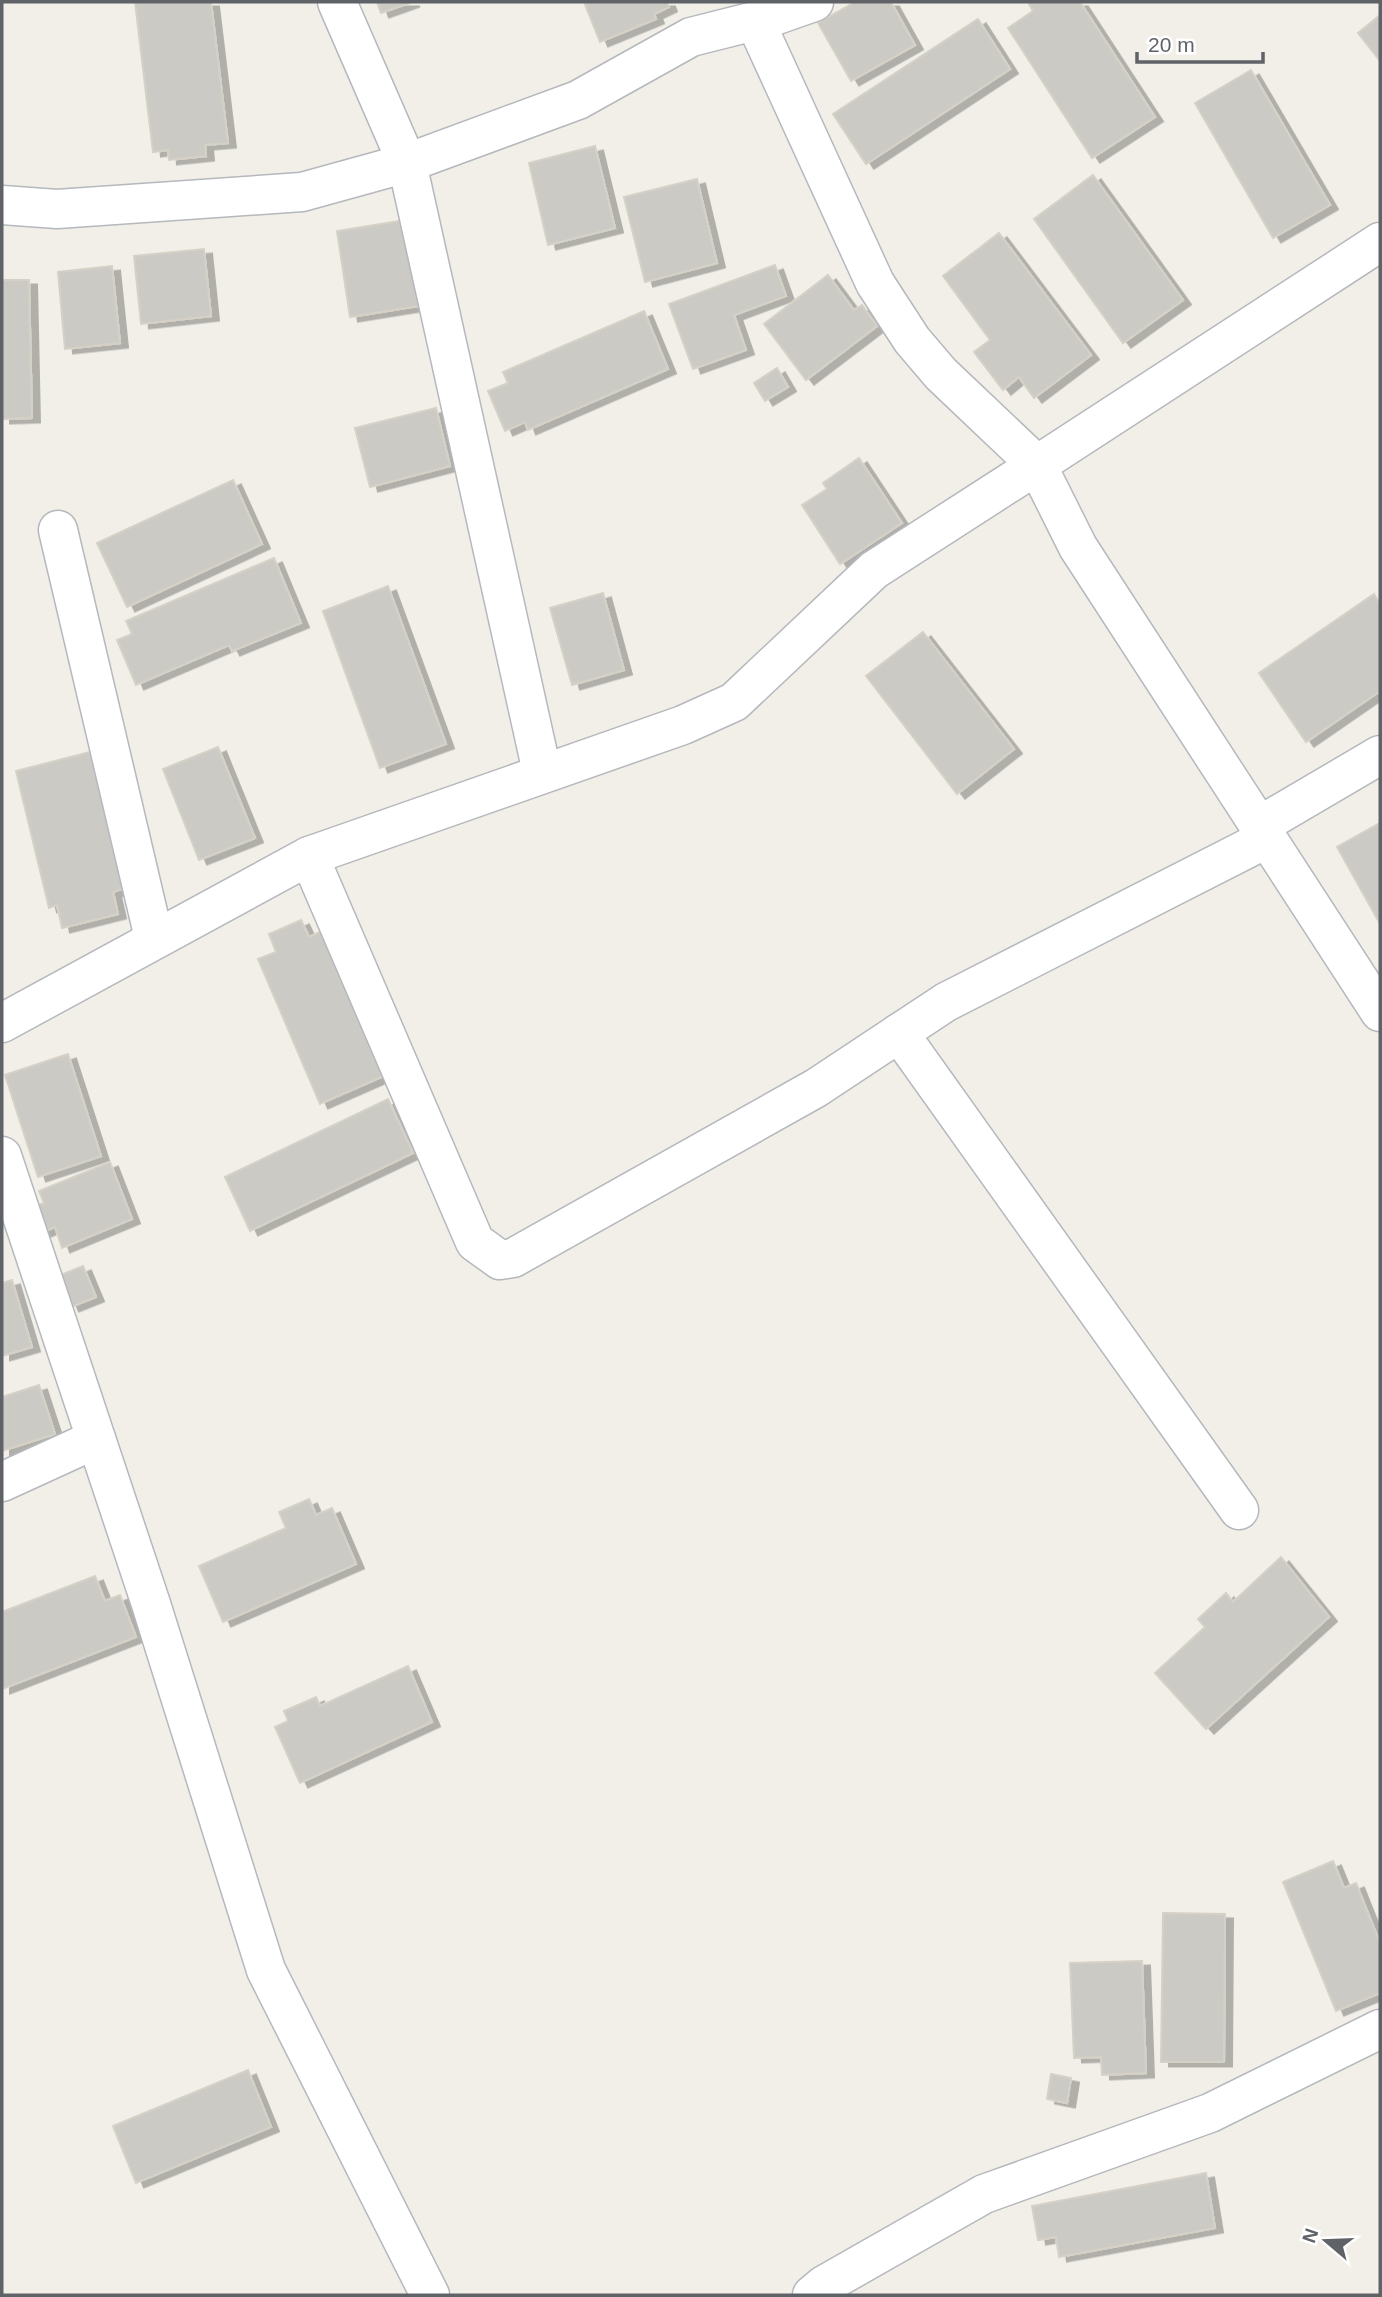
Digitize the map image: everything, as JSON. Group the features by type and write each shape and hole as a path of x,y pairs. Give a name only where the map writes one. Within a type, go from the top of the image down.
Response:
{"street":[{"path":"337,2 407,163 542,772"},
{"path":"2,205 57,209 302,192 407,163 578,100 691,37 755,21 814,2"},
{"path":"755,21 875,282 912,340 941,374 1037,465 1078,547 1380,1012"},
{"path":"2,1023 309,856 542,772 683,725 734,702 874,570 1380,243"},
{"path":"58,530 154,938"},
{"path":"309,856 475,1242 500,1260 513,1258 816,1088 946,1002 1263,832 1380,755"},
{"path":"899,1033 1239,1510"},
{"path":"2,1156 96,1439 266,1970 430,2295"},
{"path":"2,1482 96,1439"},
{"path":"812,2295 824,2285 984,2194 1210,2113 1380,2029"}],"building":[{"path":"135,2 211,2 228,143 205,145 206,156 169,160 168,150 153,152"},
{"path":"377,2 412,2 381,13"},
{"path":"584,2 667,2 669,7 654,14 656,19 600,42"},
{"path":"855,2 891,2 915,45 851,81 818,23"},
{"path":"1080,2 1155,117 1092,158 1008,28 1033,11 1029,4"},
{"path":"1380,15 1380,61 1358,33"},
{"path":"978,19 1010,69 866,164 833,114"},
{"path":"1251,70 1330,205 1273,238 1195,103"},
{"path":"595,146 615,228 548,245 529,163"},
{"path":"1093,175 1183,300 1123,343 1034,219"},
{"path":"697,179 717,263 645,282 624,197"},
{"path":"406,220 419,306 350,317 337,231"},
{"path":"999,233 1091,355 1034,398 1019,377 1003,390 974,352 990,340 943,276"},
{"path":"204,249 211,316 141,324 134,256"},
{"path":"775,265 786,296 734,315 746,350 693,369 669,304"},
{"path":"112,266 120,343 65,349 58,272"},
{"path":"828,275 854,310 862,305 877,326 806,380 764,324"},
{"path":"2,280 29,280 32,418 2,419"},
{"path":"644,311 668,369 528,430 525,422 505,431 488,391 508,383 503,372"},
{"path":"777,368 788,387 765,401 754,383"},
{"path":"436,408 450,466 370,487 355,428"},
{"path":"859,458 902,523 840,564 802,505 827,489 823,483"},
{"path":"233,480 262,544 127,607 97,543"},
{"path":"274,558 301,623 232,651 229,645 136,685 117,640 132,634 126,621"},
{"path":"388,586 446,744 380,768 323,611"},
{"path":"603,593 624,670 572,685 550,608"},
{"path":"1374,594 1380,604 1380,691 1306,742 1259,673"},
{"path":"923,632 1014,749 957,794 866,676"},
{"path":"218,747 255,838 199,860 163,769"},
{"path":"90,752 124,888 113,892 118,914 62,928 57,905 49,908 16,771"},
{"path":"1380,823 1380,924 1337,847"},
{"path":"301,920 309,937 324,930 386,1075 320,1104 258,959 276,952 269,934"},
{"path":"68,1054 101,1156 38,1177 5,1075"},
{"path":"388,1099 413,1153 250,1231 225,1177"},
{"path":"110,1162 132,1219 62,1248 55,1227 43,1232 33,1207 44,1203 39,1191"},
{"path":"83,1266 96,1297 71,1307 58,1276"},
{"path":"12,1280 32,1347 2,1356 2,1283"},
{"path":"39,1385 55,1434 2,1451 2,1397"},
{"path":"309,1499 316,1515 332,1508 356,1564 223,1622 199,1566 286,1528 279,1512"},
{"path":"1281,1557 1329,1617 1206,1729 1155,1673 1205,1627 1198,1619 1226,1593 1233,1602"},
{"path":"95,1576 105,1601 120,1595 136,1637 2,1689 2,1612"},
{"path":"408,1666 432,1722 300,1783 275,1727 288,1721 284,1711 316,1697 320,1706"},
{"path":"1333,1861 1344,1888 1356,1883 1380,1943 1380,1993 1336,2011 1283,1882"},
{"path":"1163,1913 1225,1914 1224,2062 1161,2062"},
{"path":"1142,1961 1146,2073 1102,2075 1101,2057 1074,2058 1070,1963"},
{"path":"248,2070 271,2127 136,2183 113,2126"},
{"path":"1051,2074 1071,2078 1067,2103 1047,2099"},
{"path":"1206,2173 1215,2228 1059,2257 1056,2237 1038,2240 1032,2206"}]}
